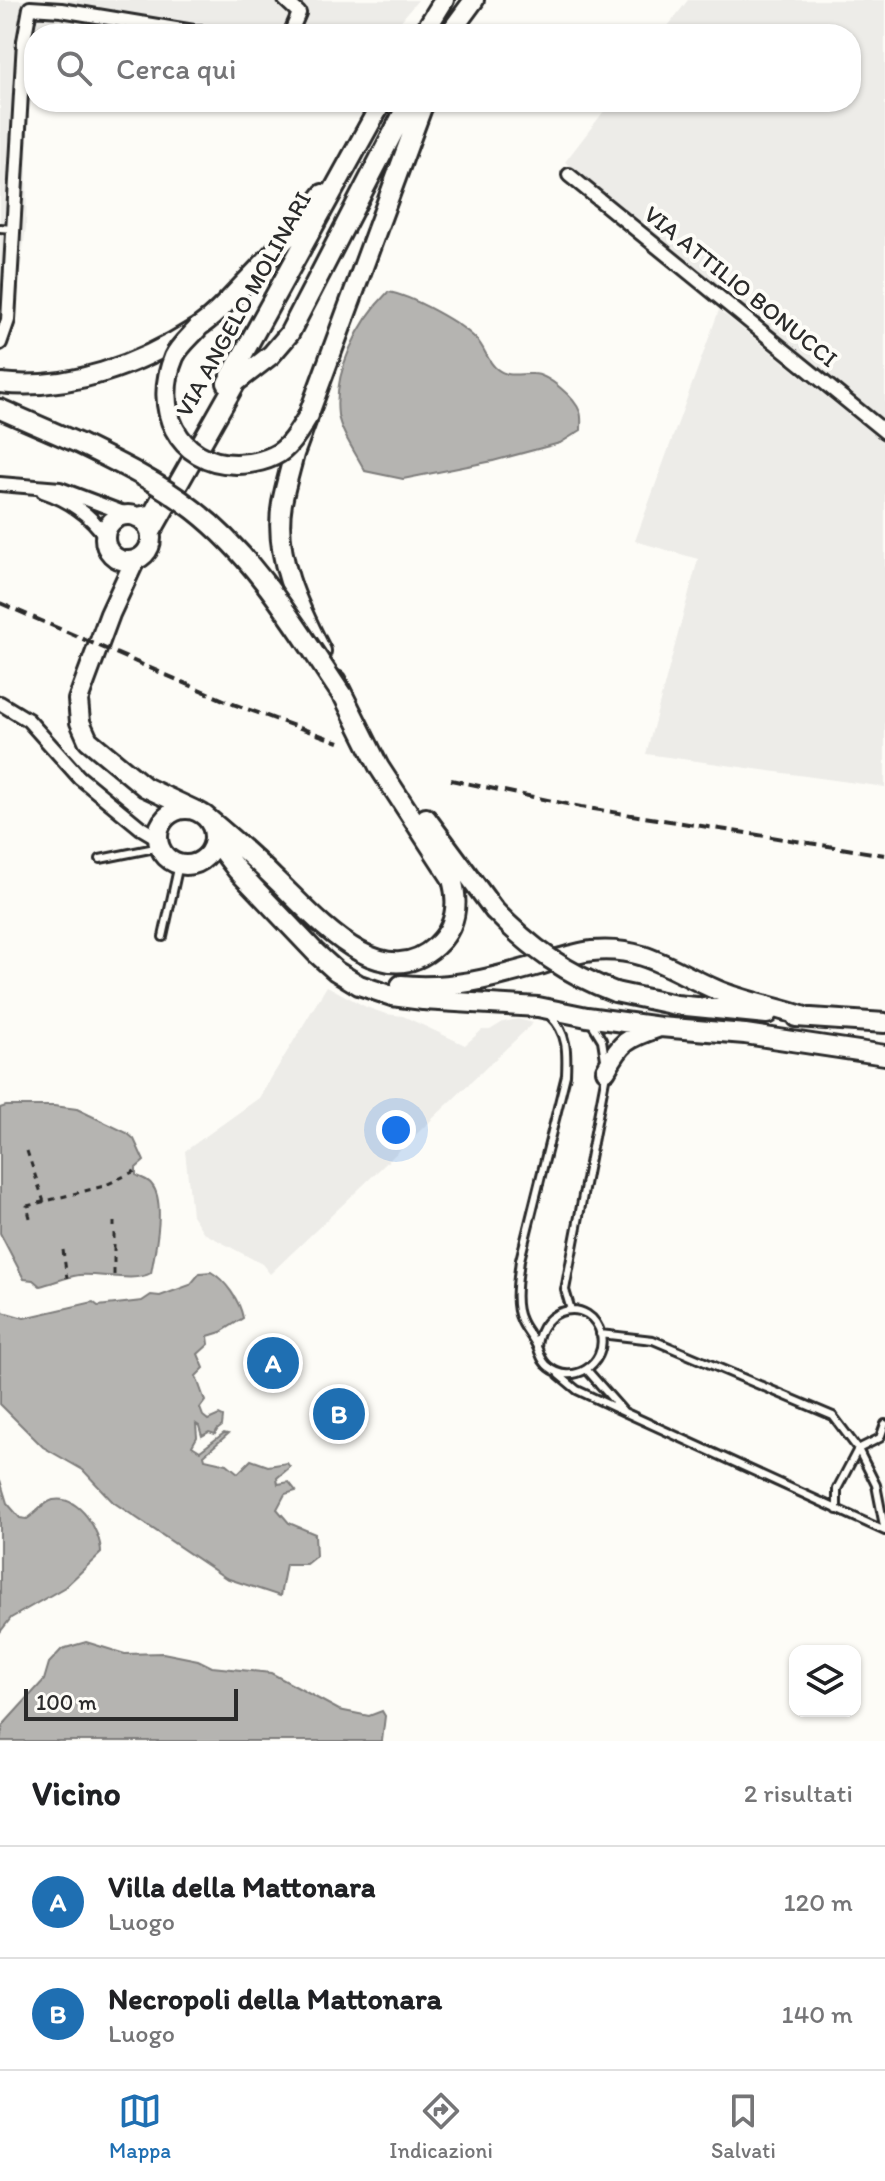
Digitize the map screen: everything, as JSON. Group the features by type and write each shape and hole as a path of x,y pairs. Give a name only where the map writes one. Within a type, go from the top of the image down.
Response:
{"main road":[{"path":"428,24 444,0"},
{"path":"456,24 474,0"},
{"name":"VIA ANGELO MOLINARI","path":"133,516 153,514 308,241 377,112"},
{"name":"VIA ANGELO MOLINARI","path":"151,532 236,382 271,355 289,334 404,112"},
{"path":"135,560 114,556 106,544 105,536 110,523 122,515 143,520 151,532 150,546 135,560 110,614 78,700 80,722 88,740 145,787 199,813 274,877 316,919 353,948 380,961 396,962 422,956 438,945 453,922 457,894 452,879 379,767 291,590 282,535 282,505 294,454 420,112"},
{"path":"309,415 281,452 246,464 210,461 190,449 173,426 165,399 168,376 176,353 278,248 352,157"},
{"path":"0,383 15,385 71,380 112,371 198,328"},
{"path":"0,409 78,443 162,487 196,511 232,545 263,581 494,910 543,956 590,983 615,992 676,1005 885,1023"},
{"path":"110,614 114,556"},
{"path":"145,787 160,837 171,860 237,870"},
{"path":"160,837 165,819 178,810 199,813 213,831 214,840 237,870 316,953 336,971 359,985 392,996 538,1007 587,1017 745,1034 885,1055"},
{"path":"188,863 205,857 214,840"},
{"path":"316,953 364,977 423,987 452,987 493,979 580,953 613,950 639,953 717,990 805,1017"},
{"path":"606,1070 618,1048 630,1037 660,1027"}],"street":[{"path":"285,0 299,13 294,24"},
{"path":"27,24 30,4 146,24"},
{"path":"0,343 8,320 7,228 24,41"},
{"path":"370,126 373,112"},
{"name":"VIA ATTILIO BONUCCI","path":"569,175 885,432"},
{"path":"0,484 60,489 133,516"},
{"path":"28,487 47,492 78,509 95,521 105,536"},
{"path":"0,703 28,720 79,777 141,828 160,837"}],"lane":[{"path":"100,859 160,837"},
{"path":"163,937 188,863"},
{"path":"538,1007 554,1019 562,1032 567,1048 566,1075 520,1260 517,1291 519,1318 547,1366 577,1390 885,1531"},
{"path":"571,1310 565,1290 606,1070 602,1040 587,1017"},
{"path":"537,1347 542,1325 559,1311 571,1310 590,1318 600,1334 599,1354 587,1370 567,1375 556,1372"},
{"path":"600,1334 653,1340 833,1416 858,1449 876,1485 885,1531"},
{"path":"587,1370 624,1412"},
{"path":"837,1510 837,1489 858,1449 880,1438 885,1424"}],"path":[{"path":"27,1151 44,1202"},
{"path":"30,1218 27,1206 104,1186 137,1170"},
{"path":"114,1222 114,1275"},
{"path":"63,1250 67,1278"}],"shaded area":[{"path":"0,0 418,0 398,24 87,24 59,20 50,24 24,24 24,112 28,112 26,227 19,279 0,355"},
{"path":"688,0 885,0 885,422 565,162 603,112 861,112 861,24 670,24"},
{"path":"388,292 422,304 459,325 479,342 501,372 539,375 553,382 577,406 581,430 560,443 493,461 403,479 365,471 340,422 337,399 339,382 358,333"},
{"path":"719,310 885,444 885,787 646,754 698,559 635,541"},
{"path":"327,986 366,1007 403,1016 465,1045 482,1030 490,1030 503,1022 518,1019 533,1023 270,1274 262,1264 204,1233 192,1215 185,1151 259,1098"},
{"path":"0,1108 77,1109 134,1139 144,1161 136,1168 136,1175 152,1185 158,1203 158,1228 151,1273 126,1278 79,1275 40,1286 33,1280 24,1279 0,1233"},
{"path":"211,1272 231,1292 243,1318 208,1336 209,1344 198,1354 204,1368 196,1376 205,1401 200,1408 203,1416 208,1420 219,1415 223,1417 222,1426 215,1434 209,1432 202,1436 196,1424 197,1437 192,1446 200,1451 224,1433 228,1434 204,1455 205,1459 227,1464 238,1473 251,1460 268,1466 287,1463 290,1467 277,1478 278,1484 289,1482 296,1491 285,1494 277,1509 289,1523 315,1534 316,1556 306,1564 286,1564 280,1596 226,1578 113,1502 83,1470 43,1447 0,1404 0,1306 3,1312 24,1318 93,1302 98,1306 142,1301 151,1295 160,1296 190,1285 200,1273"},
{"path":"0,1480 7,1503 20,1518 27,1519 53,1500 63,1500 80,1509 93,1525 101,1553 65,1587 11,1618 0,1632"},
{"path":"86,1642 125,1654 163,1653 198,1660 212,1667 271,1673 339,1710 369,1716 382,1711 385,1716 382,1741 0,1741 3,1725 44,1680 49,1663 62,1649"}],"railway":[{"path":"0,603 233,704 339,742"},
{"path":"451,780 581,807 885,855"}],"place":[{"name":"Villa della Mattonara","path":"273,1363"},
{"name":"Necropoli della Mattonara","path":"339,1414"}]}
